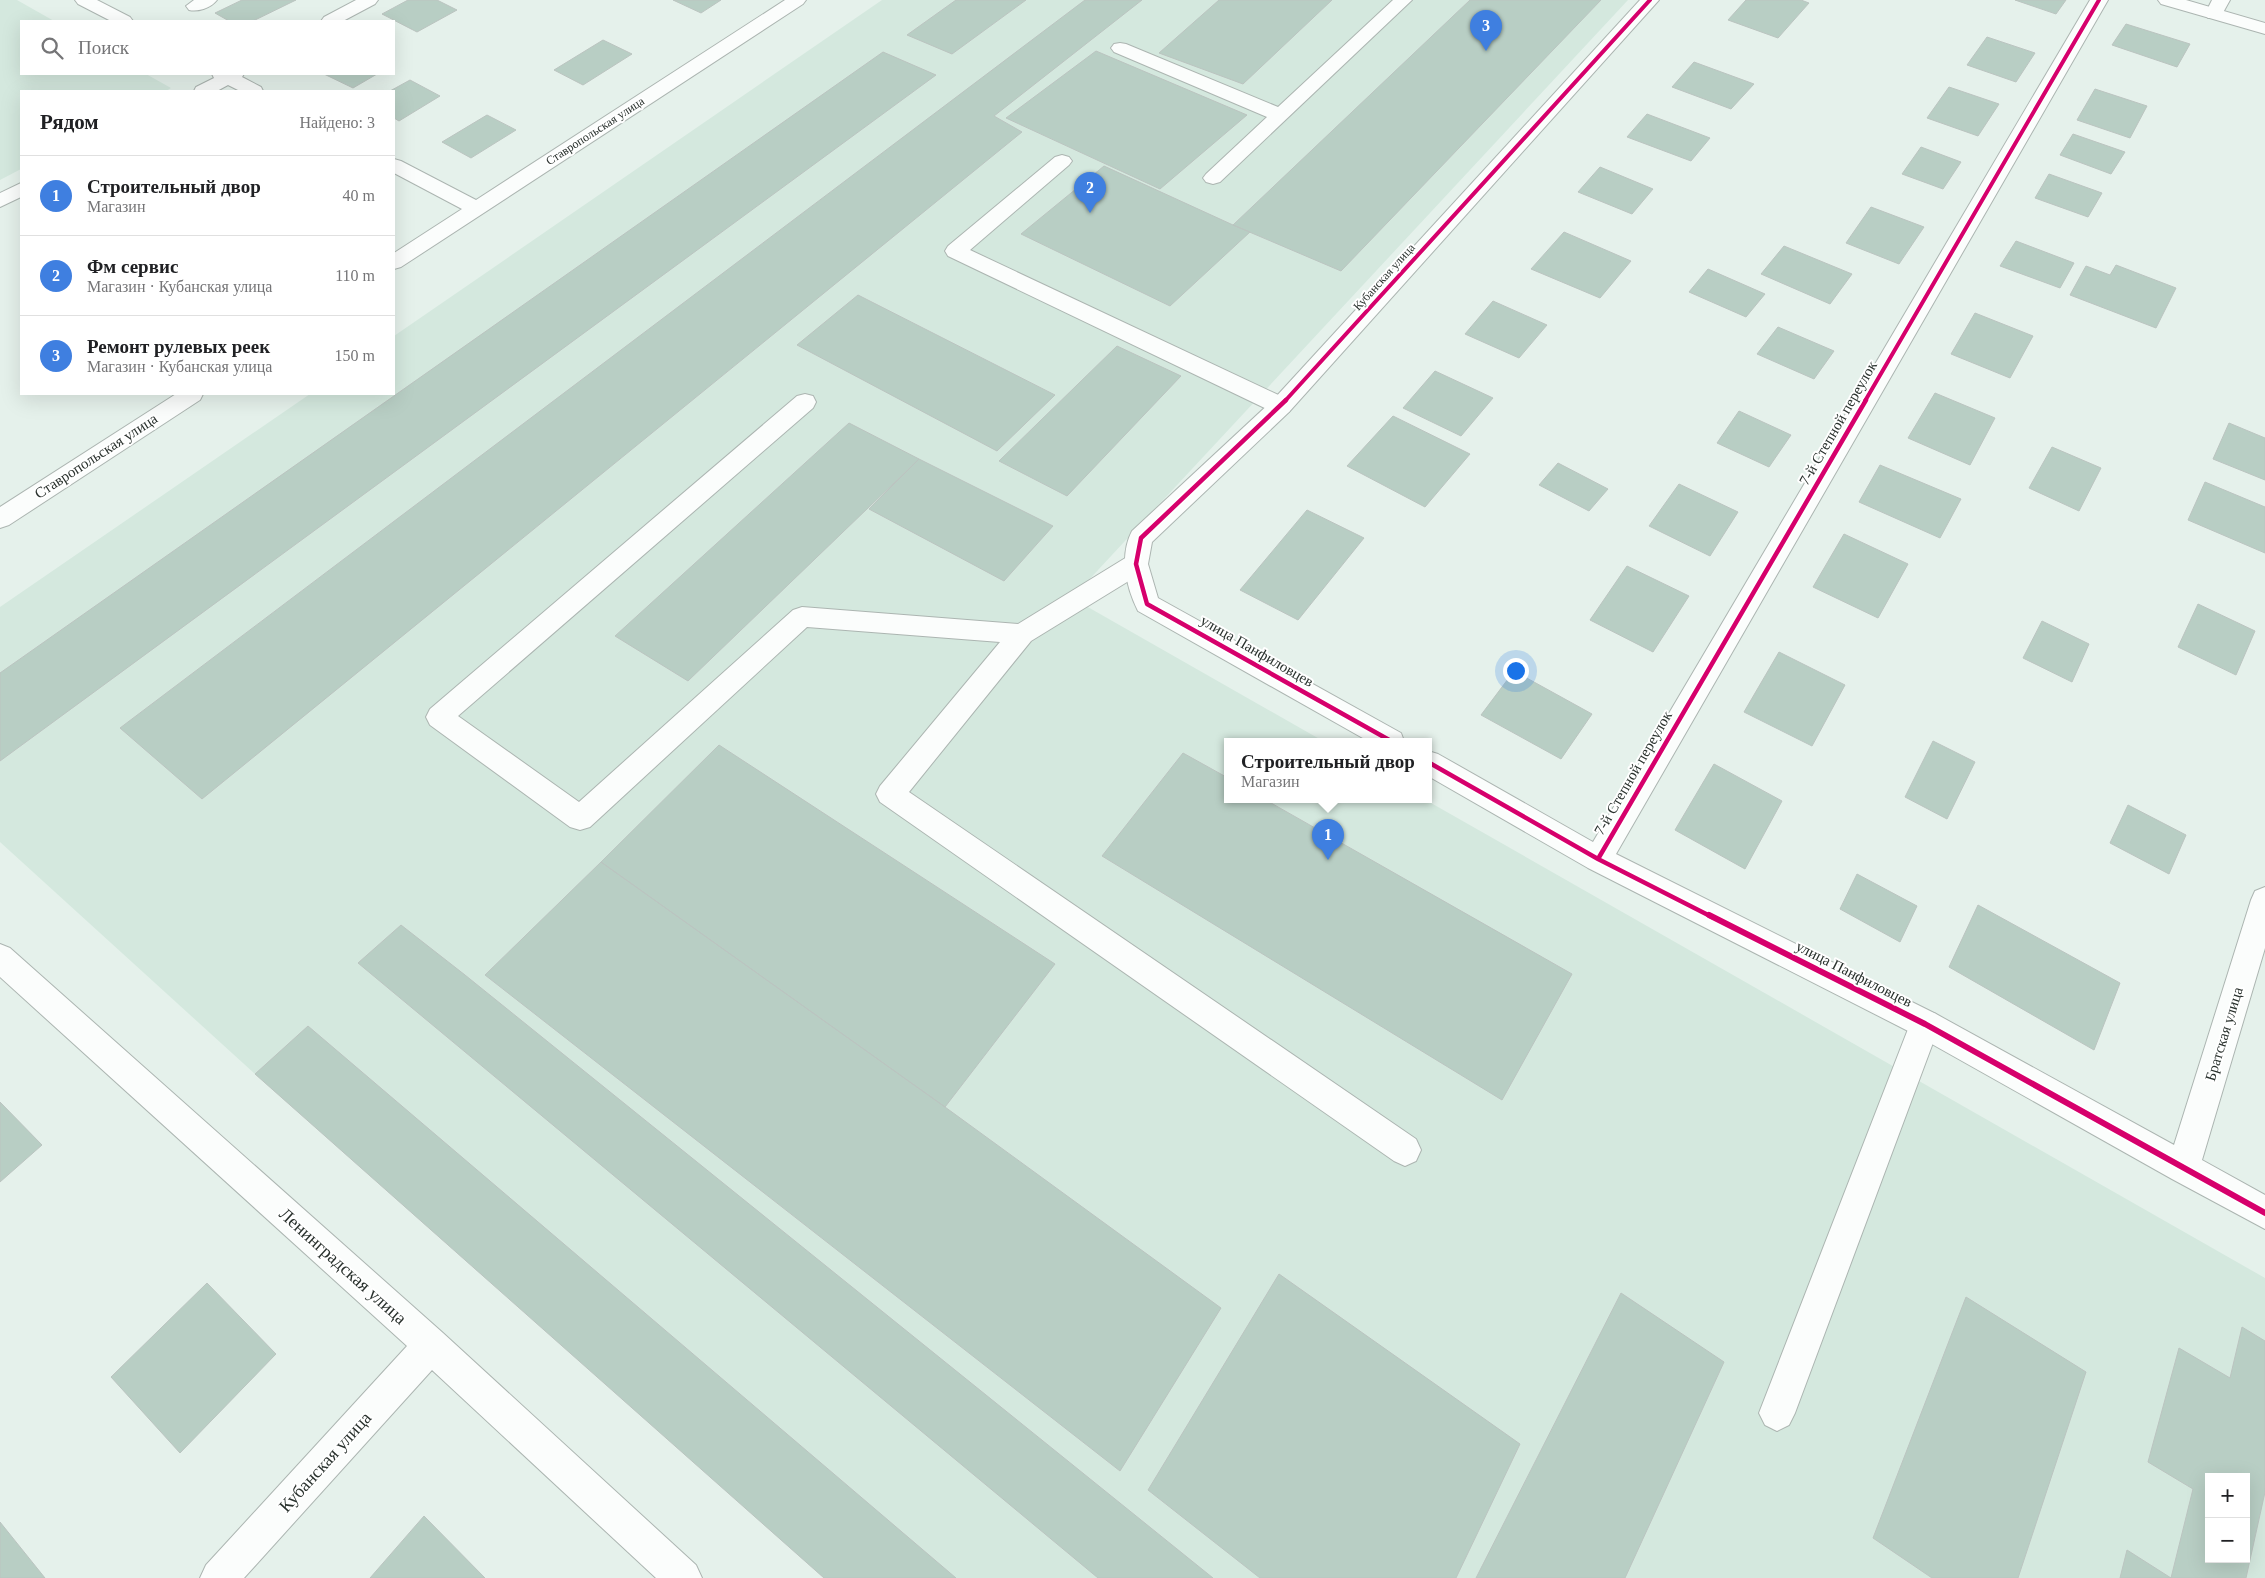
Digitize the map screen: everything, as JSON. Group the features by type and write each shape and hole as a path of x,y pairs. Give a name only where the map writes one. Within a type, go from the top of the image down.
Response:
{"street":[{"path":"84,0 122,20"},
{"path":"332,20 369,0"},
{"name":"Ставропольская улица","path":"395,261 797,0"},
{"path":"1213,178 1403,0"},
{"name":"Кубанская улица","path":"1136,564 1140,538 1281,406 1650,0"},
{"name":"7-й Степной переулок","path":"1598,858 2099,0"},
{"path":"2167,0 2218,7 2265,29"},
{"path":"1120,48 1280,115"},
{"path":"205,90 228,75 252,90"},
{"path":"1062,161 955,251 1281,406"},
{"path":"395,166 476,208"},
{"path":"0,201 20,190"},
{"name":"Ставропольская улица","path":"0,519 190,395"},
{"path":"805,402 439,717 580,818 802,617 1022,634"},
{"path":"1136,564 1022,634 890,794 1405,1150"},
{"name":"улица Панфиловцев","path":"1136,564 1147,604 1385,738"},
{"name":"улица Панфиловцев","path":"1432,764 1598,858 1925,1024 2265,1213"},
{"name":"Братская улица","path":"2183,1168 2265,900"},
{"name":"Ленинградская улица","path":"6,975 431,1345 684,1578"},
{"path":"1777,1413 1925,1024"},
{"name":"Кубанская улица","path":"218,1578 431,1345"}],"shaded area":[{"path":"0,0 17,0 52,20 20,20 20,75 148,75 171,88 168,90 20,90 20,170 0,180"},
{"path":"882,0 1628,0 1072,598 1318,738 1224,738 1224,803 1431,803 2265,1278 2265,1578 824,1578 255,1074 0,842 0,607 309,395 395,395 395,335"}],"building":[{"path":"242,0 296,0 255,20 227,20 215,13"},
{"path":"408,0 437,0 457,10 417,32 382,14"},
{"path":"673,0 721,0 701,13"},
{"path":"956,0 1026,0 952,54 907,35"},
{"path":"1085,0 1142,0 994,116 1022,132 202,799 120,728"},
{"path":"1219,0 1332,0 1243,84 1159,53"},
{"path":"1470,0 1601,0 1341,271 1233,225"},
{"path":"1746,0 1801,0 1809,3 1778,38 1728,20"},
{"path":"2015,0 2066,0 2056,14"},
{"path":"2126,24 2190,44 2177,67 2112,45"},
{"path":"1987,37 2035,53 2016,82 1967,65"},
{"path":"603,40 632,54 583,85 554,70"},
{"path":"1096,51 1247,115 1160,189 1006,118"},
{"path":"883,52 936,75 0,761 0,673"},
{"path":"1694,62 1754,84 1731,109 1672,87"},
{"path":"326,75 375,75 353,88"},
{"path":"410,80 440,96 399,121 395,119 395,90 392,90"},
{"path":"1949,87 1999,104 1978,136 1927,118"},
{"path":"2095,89 2147,106 2130,138 2077,120"},
{"path":"1647,114 1710,138 1691,161 1627,137"},
{"path":"487,115 516,130 471,158 442,142"},
{"path":"2073,134 2125,152 2111,174 2060,155"},
{"path":"1921,147 1961,162 1943,189 1902,174"},
{"path":"1104,166 1250,232 1170,306 1021,234"},
{"path":"1600,167 1653,189 1632,214 1578,192"},
{"path":"2049,174 2102,193 2088,217 2035,198"},
{"path":"1871,207 1924,227 1899,264 1846,243"},
{"path":"1564,232 1631,261 1600,298 1531,269"},
{"path":"2016,241 2074,263 2060,288 2000,266"},
{"path":"1784,246 1852,274 1830,304 1761,274"},
{"path":"2116,265 2176,288 2156,328 2070,295 2086,266 2110,275"},
{"path":"1708,269 1765,294 1746,317 1689,292"},
{"path":"858,295 1055,395 997,451 797,345"},
{"path":"1493,301 1547,325 1519,358 1465,334"},
{"path":"1975,313 2033,336 2010,378 1951,354"},
{"path":"1778,327 1834,351 1814,379 1757,354"},
{"path":"1117,346 1181,376 1067,496 999,461"},
{"path":"1435,371 1493,398 1461,436 1403,408"},
{"path":"1935,393 1995,418 1970,465 1908,438"},
{"path":"1739,411 1791,435 1769,467 1717,443"},
{"path":"1393,416 1470,454 1425,507 1347,466"},
{"path":"849,423 919,459 688,681 615,636"},
{"path":"2229,423 2265,438 2265,480 2213,459"},
{"path":"2052,447 2101,468 2079,511 2029,488"},
{"path":"919,459 1053,526 1004,581 869,509"},
{"path":"1558,463 1608,489 1589,511 1539,485"},
{"path":"1880,465 1961,499 1940,538 1859,502"},
{"path":"2205,482 2265,507 2265,553 2188,520"},
{"path":"1679,484 1738,512 1710,556 1649,526"},
{"path":"1307,510 1364,538 1298,620 1240,590"},
{"path":"1844,534 1908,564 1878,618 1813,587"},
{"path":"1627,566 1689,596 1653,652 1590,620"},
{"path":"2198,604 2255,631 2236,675 2178,647"},
{"path":"2042,621 2089,644 2072,682 2023,658"},
{"path":"1779,652 1845,685 1812,746 1744,712"},
{"path":"1514,671 1592,714 1561,759 1481,715"},
{"path":"1933,741 1975,762 1947,819 1905,797"},
{"path":"719,745 1055,964 945,1107 601,862"},
{"path":"1183,753 1224,776 1224,803 1271,803 1572,974 1502,1100 1102,856"},
{"path":"1714,764 1782,801 1745,869 1675,830"},
{"path":"2128,805 2186,835 2169,874 2110,843"},
{"path":"601,862 945,1107 1221,1308 1120,1471 485,975"},
{"path":"1857,874 1917,906 1900,942 1840,909"},
{"path":"1978,905 2120,983 2094,1050 1949,967"},
{"path":"401,925 1213,1578 1098,1578 358,963"},
{"path":"308,1026 956,1578 824,1578 255,1074"},
{"path":"0,1102 42,1145 0,1182"},
{"path":"1279,1274 1520,1444 1456,1578 1260,1578 1148,1490"},
{"path":"207,1283 276,1354 180,1453 111,1377"},
{"path":"1621,1293 1724,1362 1625,1578 1476,1578"},
{"path":"1966,1297 2086,1372 2018,1578 1932,1578 1873,1538"},
{"path":"2242,1327 2265,1341 2265,1492 2250,1560 2250,1473 2205,1473 2205,1563 2249,1563 2246,1578 2171,1578 2193,1489 2148,1462 2179,1348 2230,1378"},
{"path":"424,1516 485,1578 370,1578"},
{"path":"0,1522 45,1578 0,1578"},
{"path":"2127,1550 2171,1578 2120,1578"}],"cycle path":[{"path":"1386,738 1147,604 1136,564 1141,538 1281,406 1650,0"},
{"path":"1598,859 2099,0"},
{"path":"1432,764 1598,859 1925,1024 2265,1213"}],"place":[{"name":"Ремонт рулевых реек","path":"1486,51"},
{"name":"Фм сервис","path":"1090,213"},
{"name":"Строительный двор","path":"1328,860"}]}
